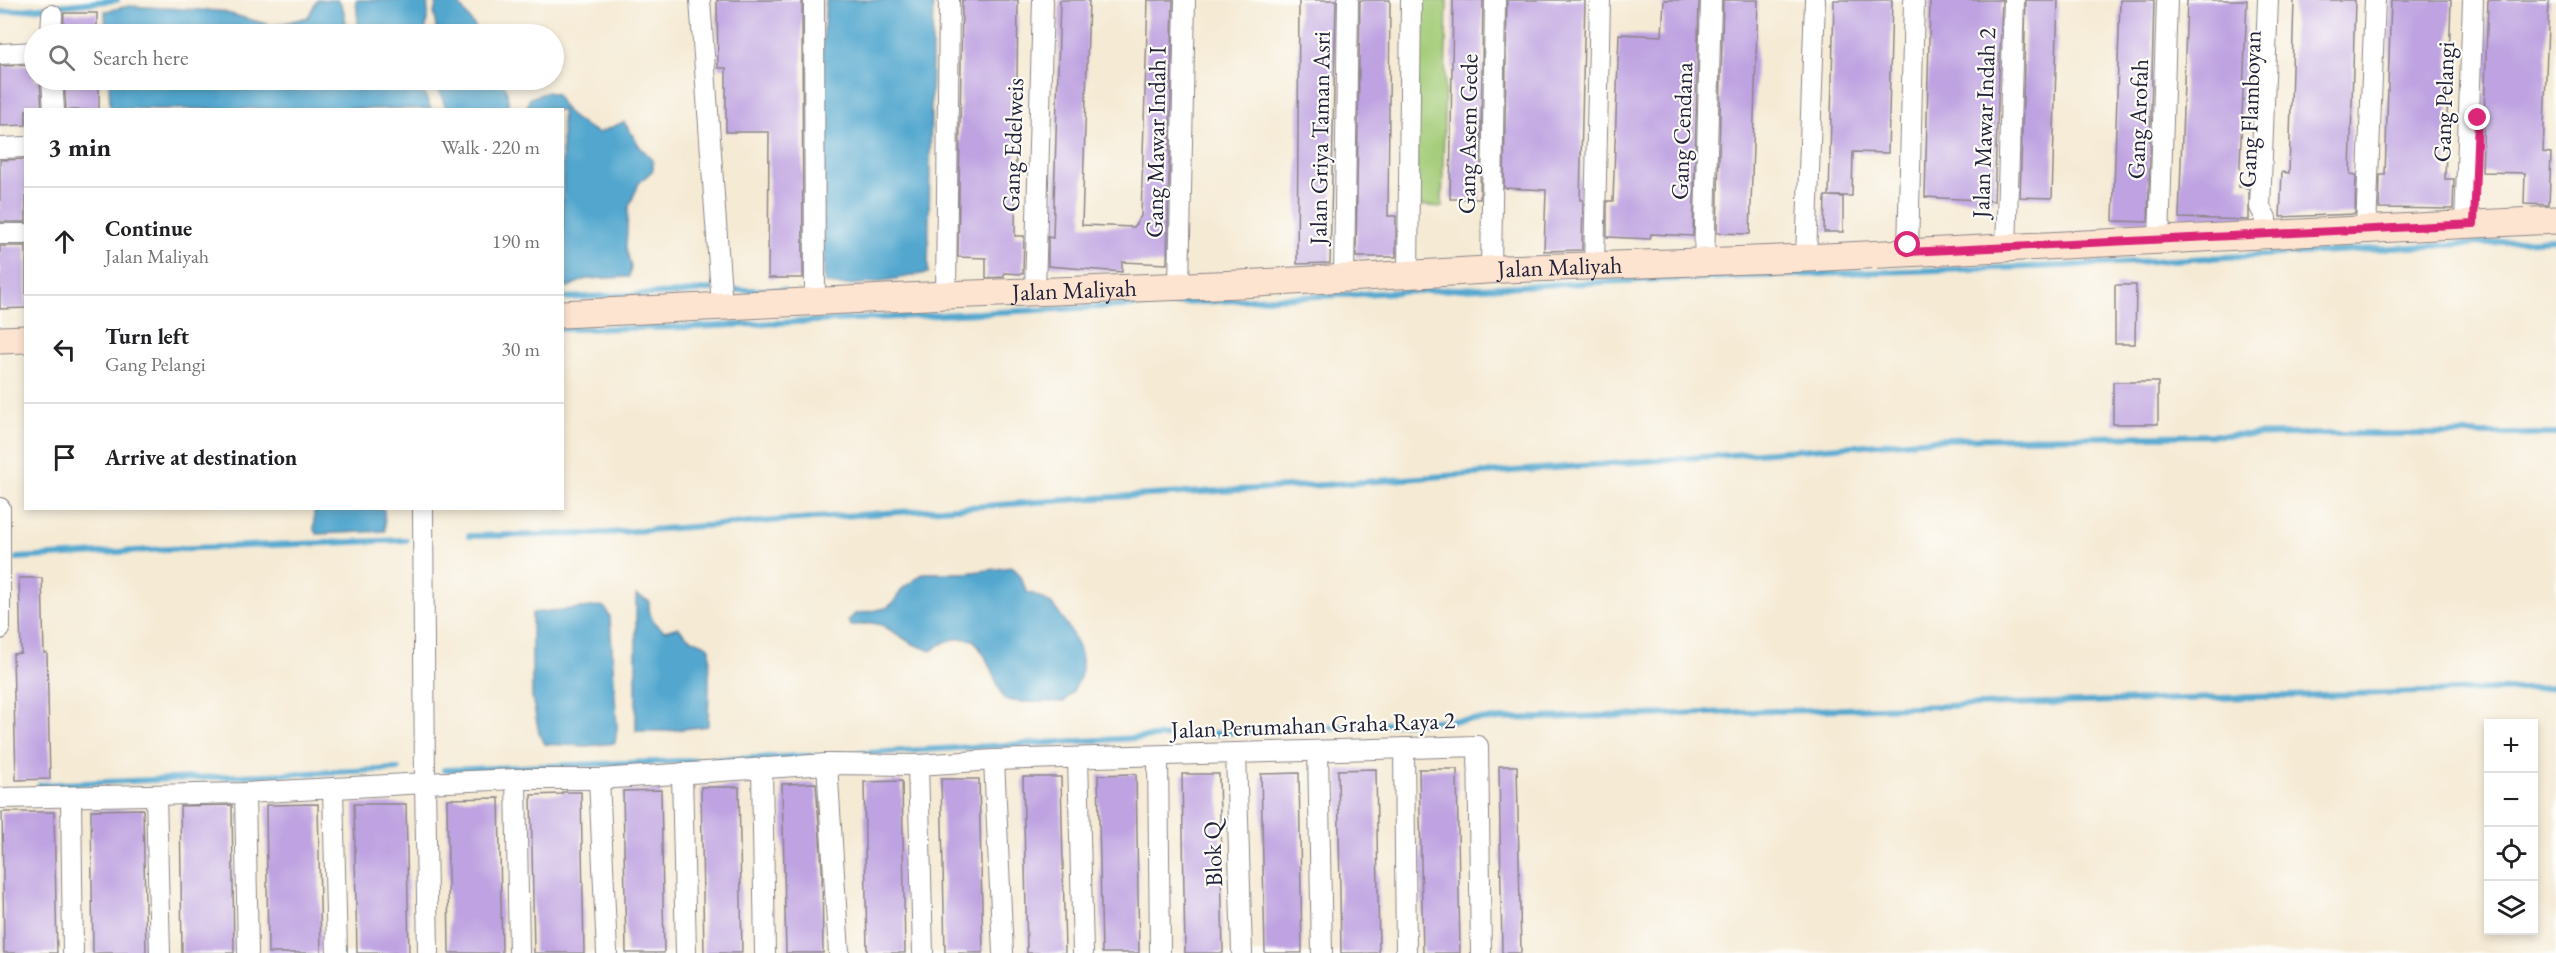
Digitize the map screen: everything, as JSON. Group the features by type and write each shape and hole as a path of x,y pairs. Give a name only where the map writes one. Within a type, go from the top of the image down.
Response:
{"street":[{"path":"700,0 722,307"},
{"path":"814,0 816,293"},
{"path":"946,284 949,0"},
{"name":"Gang Edelweis","path":"1035,283 1043,0"},
{"name":"Gang Mawar Indah I","path":"1179,277 1185,0"},
{"name":"Jalan Griya Taman Asri","path":"1343,268 1348,0"},
{"path":"1407,265 1411,0"},
{"name":"Gang Asem Gede","path":"1495,0 1498,261"},
{"name":"Gang Asem Gede","path":"1498,261 1508,0"},
{"path":"1595,258 1600,0"},
{"name":"Gang Cendana","path":"1704,255 1711,0"},
{"path":"1806,258 1815,0"},
{"path":"1908,244 1914,0"},
{"name":"Jalan Mawar Indah 2","path":"2006,239 2014,0"},
{"name":"Gang Arofah","path":"2160,231 2167,0"},
{"path":"2266,225 2260,207 2268,0"},
{"name":"Gang Flamboyan","path":"2266,225 2272,208 2279,0"},
{"path":"2366,222 2375,0"},
{"name":"Gang Pelangi","path":"2470,216 2473,0"},
{"name":"Gang Pelangi","path":"2470,216 2482,0"},
{"path":"0,54 24,53"},
{"path":"53,90 54,108"},
{"path":"0,148 24,147"},
{"name":"Jalan Maliyah","path":"564,314 722,307 816,293 946,284 1179,277 1241,284 1343,268 1704,255 1806,258 1908,244 2266,225 2470,216 2556,220"},
{"path":"0,234 24,234"},
{"path":"0,340 24,339"},
{"path":"0,508 0,629"},
{"path":"423,510 428,953"},
{"name":"Jalan Perumahan Graha Raya 2","path":"0,798 71,798 333,789 425,778 599,779 827,764 918,765 994,760 1478,746 1481,953"},
{"path":"1404,748 1406,953"},
{"path":"1318,751 1322,953"},
{"name":"Blok Q","path":"1236,753 1242,953"},
{"name":"Jalan Perumahan Graha Raya 2","path":"1158,756 1160,953"},
{"path":"1078,758 1083,953"},
{"path":"994,760 1003,953"},
{"path":"827,764 839,953"},
{"path":"918,765 923,953"},
{"path":"762,768 765,953"},
{"path":"682,773 686,953"},
{"path":"516,779 519,953"},
{"path":"599,779 608,953"},
{"path":"333,789 337,953"},
{"path":"245,793 248,953"},
{"path":"156,795 160,953"},
{"path":"71,798 73,953"}],"green space":[{"path":"1418,0 1447,0 1442,207 1416,205"}],"water":[{"path":"317,0 337,0 345,15 345,24 281,24 308,17"},
{"path":"356,0 427,0 426,24 358,24"},
{"path":"437,0 456,0 473,24 436,24 434,14"},
{"path":"826,0 933,0 928,273 858,284 832,285 824,282 822,59"},
{"path":"129,6 220,11 266,24 106,24 105,11"},
{"path":"109,90 423,90 431,108 110,108"},
{"path":"439,90 506,90 509,108 446,108"},
{"path":"547,92 556,94 573,118 598,133 624,122 640,147 653,160 653,170 639,183 628,209 626,248 631,267 629,277 586,279 564,289 564,108 526,108 530,98"},
{"path":"314,510 384,510 385,531 317,534 314,530"},
{"path":"1012,567 1019,574 1027,592 1042,598 1055,608 1078,647 1082,665 1081,674 1078,683 1064,702 1026,702 1004,699 985,656 974,640 951,640 931,651 913,644 882,625 873,623 851,626 848,621 855,614 886,608 893,603 903,588 924,573 965,573"},
{"path":"636,595 649,601 652,619 661,629 665,631 678,627 691,639 710,648 708,726 667,731 636,731"},
{"path":"601,606 605,608 610,617 617,728 615,743 586,746 545,744 539,733 532,697 532,613"}],"building":[{"path":"717,0 802,0 803,278 768,278 769,132 726,132 726,68 718,68"},
{"path":"962,0 1018,0 1015,236 1024,236 1023,274 1004,273 1004,277 986,278 986,258 958,257"},
{"path":"1060,0 1089,0 1082,225 1134,227 1141,216 1148,0 1173,0 1167,264 1122,262 1122,272 1048,266 1048,237 1053,238"},
{"path":"1299,0 1336,0 1330,263 1297,264"},
{"path":"1360,0 1390,0 1388,216 1396,216 1396,257 1356,257"},
{"path":"1453,0 1483,0 1480,199 1450,199"},
{"path":"1507,0 1585,0 1580,200 1583,200 1582,250 1544,251 1546,190 1504,188"},
{"path":"1664,0 1699,0 1693,236 1651,234 1650,239 1607,237 1607,201 1613,201 1619,34 1662,36"},
{"path":"1723,0 1758,0 1750,234 1717,233"},
{"path":"1834,0 1892,0 1888,153 1853,152 1852,196 1830,196 1843,197 1843,232 1824,232 1825,196 1829,196"},
{"path":"1930,0 2002,0 1994,201 1925,197"},
{"path":"2026,0 2058,0 2052,198 2020,197"},
{"path":"2120,0 2154,0 2148,222 2113,221"},
{"path":"2187,0 2247,0 2239,187 2249,188 2249,220 2179,218"},
{"path":"2294,0 2355,0 2350,174 2356,175 2355,214 2280,217 2282,172 2289,173"},
{"path":"2391,0 2451,0 2445,179 2454,179 2453,209 2379,208 2380,175 2385,175"},
{"path":"2488,0 2549,0 2543,152 2551,153 2549,205 2524,204 2525,173 2482,172"},
{"path":"64,13 97,13 97,24 63,24"},
{"path":"24,65 24,90 41,90 42,108 24,108 24,125 0,126 0,66"},
{"path":"65,90 99,90 99,108 66,108"},
{"path":"24,159 24,222 0,222 0,160"},
{"path":"0,246 24,246 24,308 0,309"},
{"path":"2115,285 2136,285 2135,344 2115,344"},
{"path":"2113,382 2158,382 2158,424 2113,424"},
{"path":"19,578 42,578 44,653 47,653 50,779 16,780 13,654 21,653"},
{"path":"1499,766 1517,766 1521,953 1502,953"},
{"path":"1376,769 1379,953 1341,953 1338,770"},
{"path":"1419,769 1457,769 1460,953 1423,953"},
{"path":"1299,773 1302,953 1265,953 1261,774"},
{"path":"1136,774 1139,953 1102,953 1098,775"},
{"path":"1182,774 1219,774 1223,953 1185,953"},
{"path":"1023,777 1061,777 1065,953 1027,953"},
{"path":"941,779 979,779 983,953 945,953"},
{"path":"902,781 905,953 867,953 864,782"},
{"path":"816,783 822,868 823,953 786,953 782,784"},
{"path":"701,787 739,787 742,953 704,953"},
{"path":"661,790 664,953 626,953 623,791"},
{"path":"562,792 581,792 584,953 534,953 531,795 562,794"},
{"path":"499,798 502,953 449,953 447,799"},
{"path":"318,804 321,953 268,953 266,805"},
{"path":"354,804 406,804 409,953 357,953"},
{"path":"232,805 234,953 182,953 180,806"},
{"path":"143,809 146,953 93,953 91,810"},
{"path":"2,812 54,812 57,953 4,953"}],"waterway":[{"path":"0,12 117,0"},
{"path":"564,329 695,327 1643,280 2061,266 2556,239"},
{"path":"564,298 681,293 711,289"},
{"path":"737,290 783,290"},
{"path":"469,536 592,534 1079,499 1324,485 1946,439 2296,434 2556,434"},
{"path":"17,558 167,549 406,540"},
{"path":"833,755 1435,721 2556,688"},
{"path":"444,770 811,756"},
{"path":"40,785 398,769"}],"route":[{"path":"1908,245 1908,252 2474,224 2478,118"}]}
